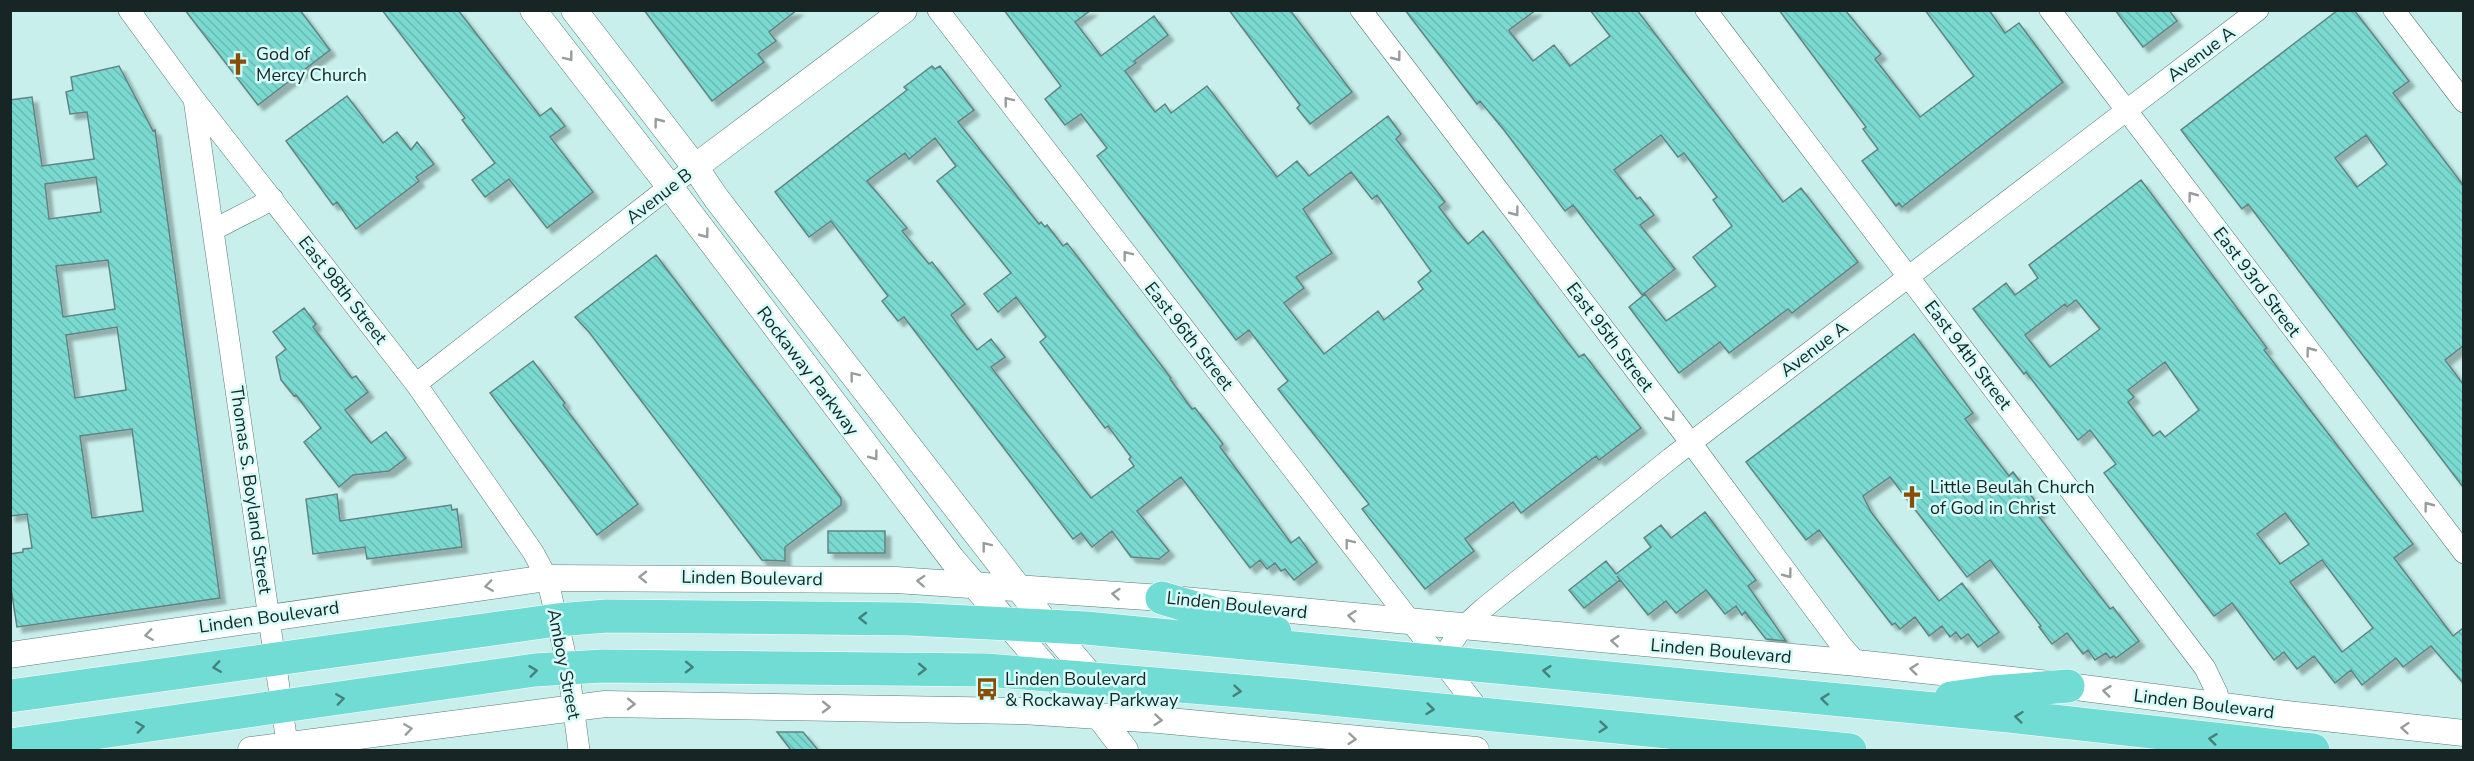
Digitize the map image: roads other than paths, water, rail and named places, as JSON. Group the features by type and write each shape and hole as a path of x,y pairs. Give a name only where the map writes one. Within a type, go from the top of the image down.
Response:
{"highway":[{"path":"1162,598 1235,618 1331,651"},
{"name":"Linden Boulevard","path":"10,696 556,620 607,616 909,619 1048,626 1440,661 2110,726 2313,750"},
{"path":"10,745 567,667 986,670 1095,681 1289,695 1850,750"},
{"path":"1896,706 1994,692 2068,686"}],"street":[{"name":"East 98th Street","path":"129,10 194,99 416,384 533,552 547,578"},
{"name":"Rockaway Parkway","path":"533,10 974,585 1071,697 1100,716 1125,750"},
{"name":"Rockaway Parkway","path":"574,10 695,167 716,198 1018,588 1095,681 1100,716"},
{"name":"Avenue B","path":"416,384 695,167 904,10"},
{"name":"East 96th Street","path":"938,10 1440,661"},
{"name":"East 95th Street","path":"1362,10 1691,443 1841,645 1857,663"},
{"name":"East 94th Street","path":"1706,10 2205,668 2217,693 2220,706"},
{"name":"East 93rd Street","path":"2050,10 2463,553"},
{"name":"Avenue A","path":"1440,661 1462,628 1691,443 2258,10"},
{"path":"2394,10 2463,102"},
{"name":"Thomas S. Boyland Street","path":"194,99 288,748"},
{"path":"213,230 273,199"},
{"name":"Linden Boulevard","path":"10,655 547,578 896,580 1162,598 1462,628 1857,663 2463,733"},
{"name":"Amboy Street","path":"547,578 567,667 579,750"},
{"path":"1440,661 1483,715"},
{"path":"251,750 288,748 573,706 605,704 995,709 1100,716 1476,750"}],"place":[{"name":"God of Mercy Church","path":"238,64"},
{"name":"Little Beulah Church of God in Christ","path":"1912,497"},
{"name":"Linden Boulevard & Rockaway Parkway","path":"987,689"}]}
